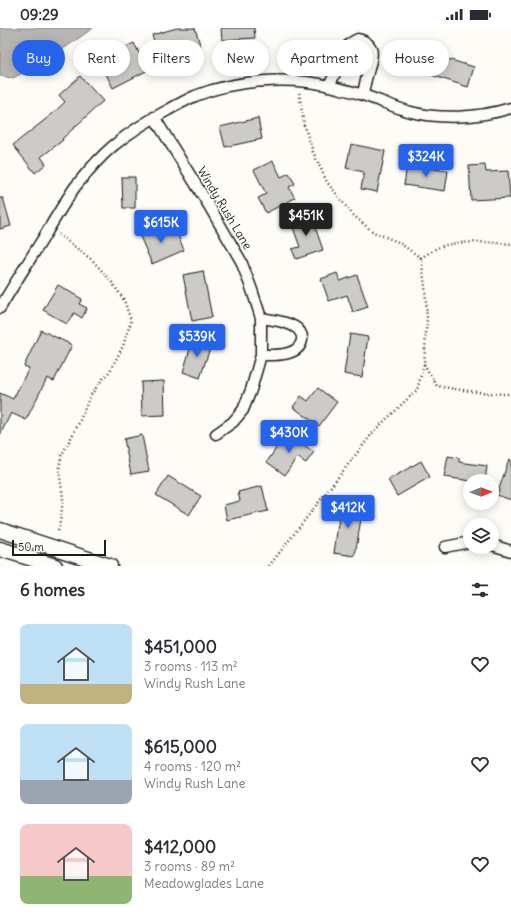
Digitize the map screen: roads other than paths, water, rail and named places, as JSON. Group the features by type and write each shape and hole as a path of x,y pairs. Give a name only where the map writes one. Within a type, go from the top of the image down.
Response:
{"street":[{"path":"328,86 333,78 340,58 348,44 358,39 365,40 372,51 363,95"},
{"path":"1,305 75,187 100,158 128,134 154,117 196,96 220,88 244,84 298,81 328,86 363,95 408,111 429,115 485,115 511,108"},
{"name":"Windy Rush Lane","path":"154,117 208,204 241,261 261,318 261,355 251,390 243,410 233,422 216,434"},
{"path":"261,318 294,325 299,330 302,339 300,346 289,353 279,355 261,355"},
{"path":"0,530 110,566"},
{"path":"444,547 463,543"},
{"path":"499,547 511,551"},
{"path":"0,549 55,566"}]}
